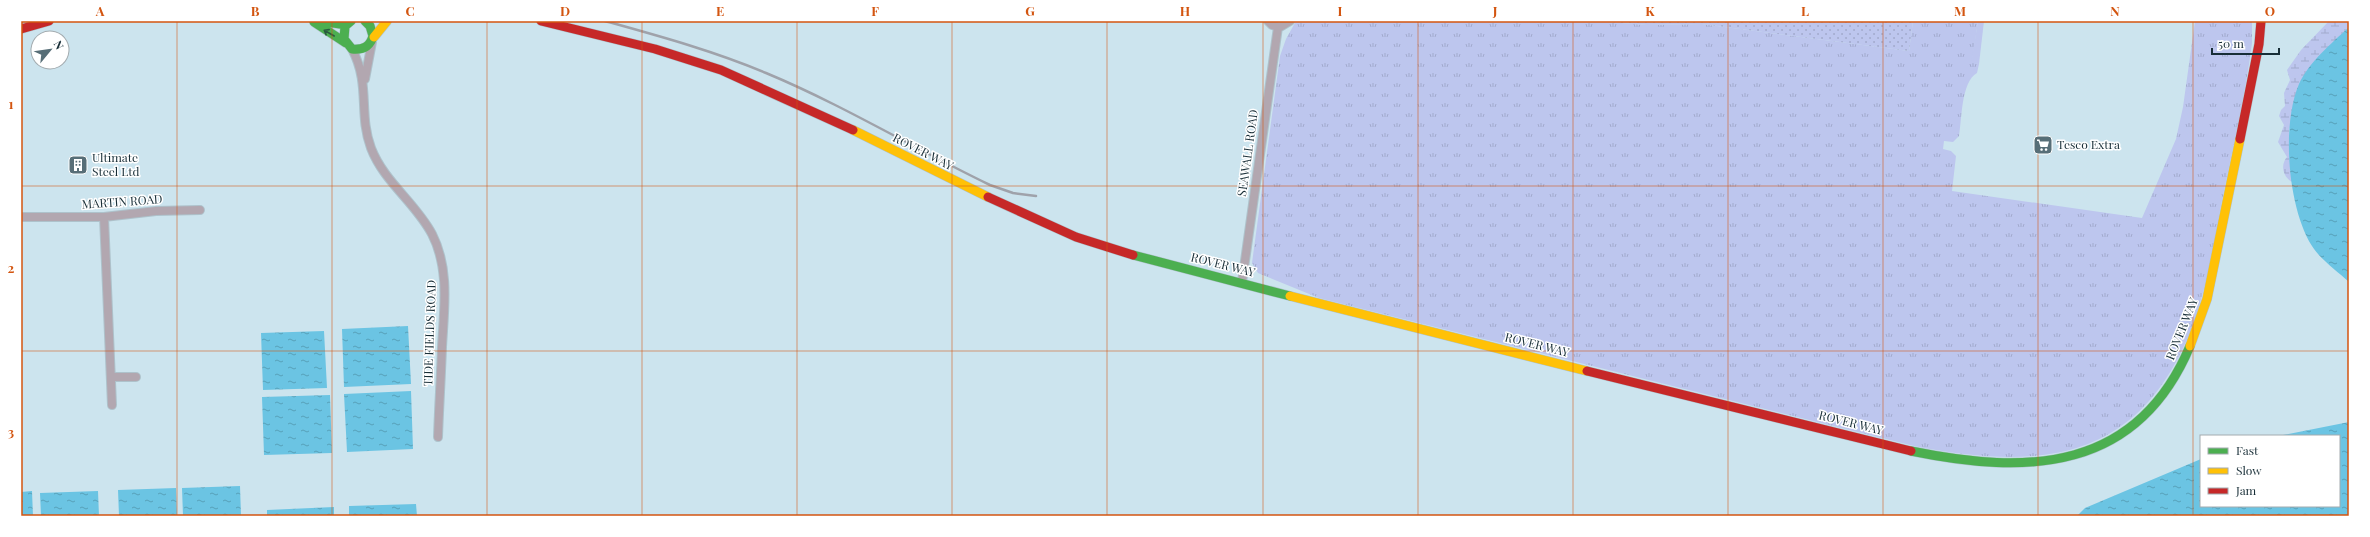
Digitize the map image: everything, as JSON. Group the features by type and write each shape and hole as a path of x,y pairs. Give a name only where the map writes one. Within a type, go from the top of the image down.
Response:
{"street":[{"path":"23,30 49,21"},
{"path":"313,21 340,24 350,22"},
{"path":"313,21 349,46 361,50 373,40 387,21"},
{"path":"365,21 372,28 373,40"},
{"name":"ROVER WAY","path":"541,21 655,49 722,70 818,112 1041,223 1118,251 1242,282 1352,312 1929,455 1971,462 2005,464 2066,458 2105,442 2146,414 2168,388 2189,349 2207,299 2217,258 2258,44 2261,21"},
{"path":"1268,21 1278,27 1285,26 1290,21"},
{"path":"349,46 343,34 345,26 350,22"},
{"name":"SEAWALL ROAD","path":"1242,282 1278,27"},
{"name":"TIDE FIELDS ROAD","path":"364,84 373,40"},
{"name":"TIDE FIELDS ROAD","path":"349,46 362,72 368,138 375,158 386,176 426,224 435,239 441,260 445,291 438,437"},
{"name":"MARTIN ROAD","path":"21,217 104,217 156,211 200,210"},
{"path":"104,217 112,405"},
{"path":"111,377 136,377"}],"green space":[{"path":"1296,21 1595,21 1647,25 1702,24 1909,51 1913,21 1978,21 1972,62 1979,64 1977,73 1968,84 1965,92 1959,136 1953,142 1944,141 1943,149 1951,151 1956,156 1952,191 2142,218 2176,139 2183,107 2195,21 2252,21 2252,43 2242,106 2205,284 2192,327 2170,372 2144,406 2115,431 2081,446 2044,455 2004,457 1960,454 1914,446 1319,298 1258,273 1252,263 1280,56 1286,39"},
{"path":"1595,21 1913,21 1909,51 1702,24 1647,25"},
{"path":"1978,21 1984,21 1979,64 1971,63"},
{"path":"2329,21 2349,21 2349,27 2343,33 2289,129 2292,182 2286,177 2283,167 2287,157 2278,142 2284,125 2279,116 2281,110 2285,106 2284,93 2290,80 2287,70 2301,50"}],"water":[{"path":"2349,27 2349,282 2319,256 2304,230 2297,211 2293,189 2289,144 2293,101 2303,76 2328,46"},
{"path":"408,326 411,384 344,387 342,329"},
{"path":"324,331 327,388 263,390 261,333"},
{"path":"411,391 413,449 347,452 344,394"},
{"path":"330,395 332,453 264,455 262,397"},
{"path":"2349,422 2349,516 2077,516 2085,508 2200,459 2200,507 2340,507 2340,435 2283,435"},
{"path":"240,486 241,516 183,516 182,488"},
{"path":"176,488 177,516 119,516 118,490"},
{"path":"32,491 33,516 21,516 21,492"},
{"path":"98,491 99,516 41,516 40,493"},
{"path":"416,504 417,516 349,516 349,506"},
{"path":"334,507 334,516 267,516 267,510"}],"railway":[{"path":"605,21 666,38 766,73 823,99 990,185 1013,193 1036,196"}],"traffic: fast":[{"path":"320,21 340,24 349,22"},
{"path":"351,21 345,26 344,39 352,49 366,47 372,40 373,36 370,26 365,21"},
{"path":"314,22 346,43"},
{"path":"1133,255 1290,296"},
{"path":"1911,451 1954,459 1996,462 2037,462 2074,455 2109,441 2140,419 2168,388 2190,346"}],"traffic: slow":[{"path":"374,37 387,21"},
{"path":"853,130 988,197"},
{"path":"2190,346 2207,299 2240,139"},
{"path":"1290,296 1587,371"}],"traffic: jam":[{"path":"21,29 49,21"},
{"path":"541,21 655,49 721,70 853,130"},
{"path":"2240,139 2259,44 2261,21"},
{"path":"988,197 1076,237 1133,255"},
{"path":"1587,371 1911,451"}],"place":[{"name":"Tesco Extra","path":"2043,145"},
{"name":"Ultimate Steel Ltd","path":"78,165"}]}
